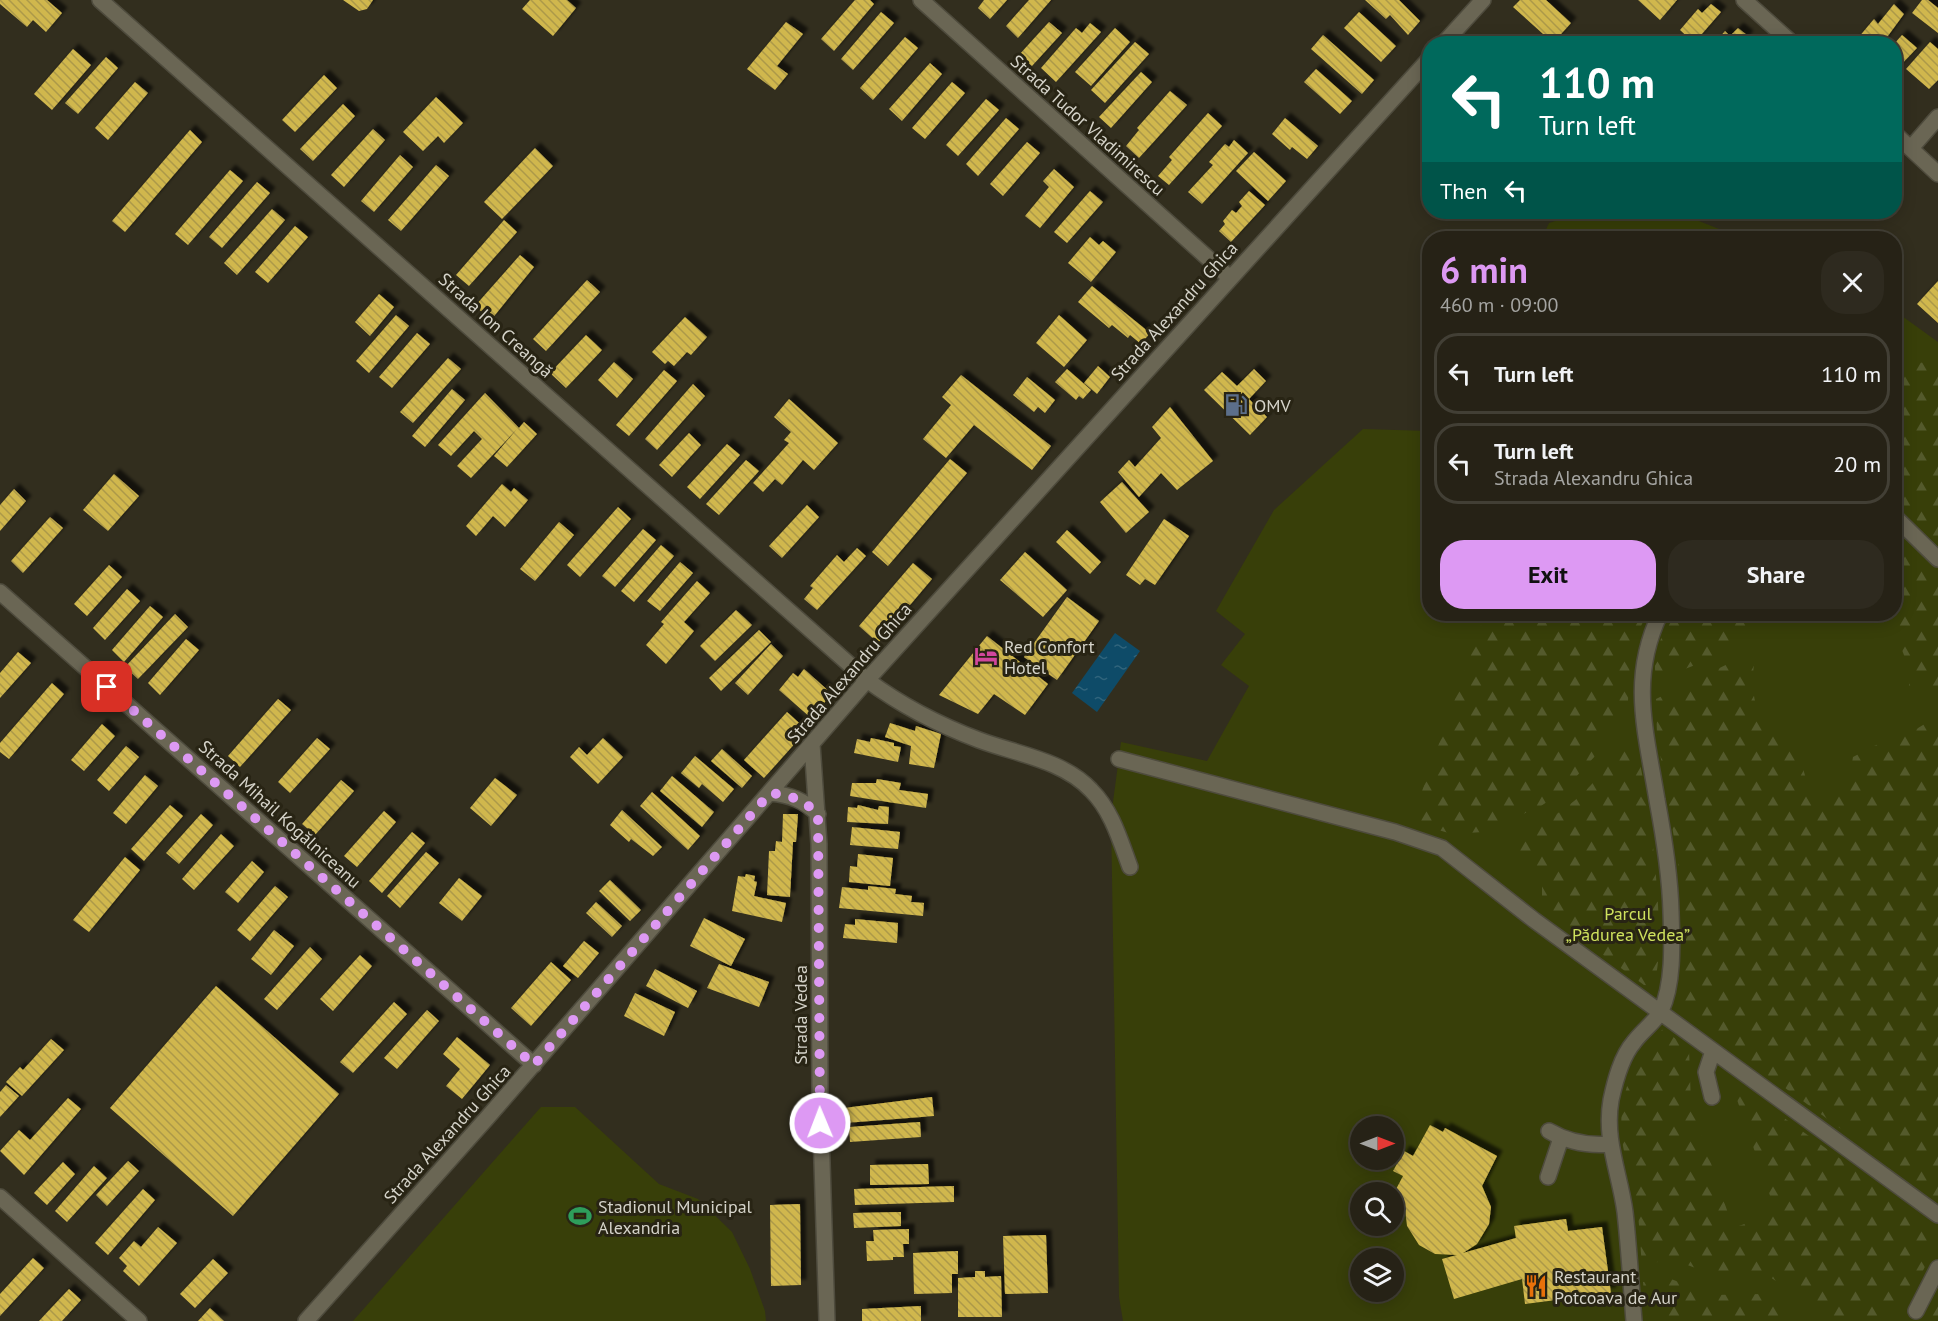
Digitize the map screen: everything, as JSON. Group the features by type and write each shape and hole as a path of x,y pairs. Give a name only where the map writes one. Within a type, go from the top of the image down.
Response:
{"street":[{"name":"Strada Ion Creangă","path":"100,0 867,680 896,701 933,721 1077,777 1099,798 1111,817 1130,867"},
{"name":"Strada Tudor Vladimirescu","path":"921,0 1230,278"},
{"path":"1450,36 1482,0"},
{"path":"1743,0 1784,36"},
{"name":"Strada Alexandru Ghica","path":"306,1321 534,1065 867,680 1422,67"},
{"path":"1911,147 1938,117"},
{"path":"1902,140 1938,174"},
{"path":"1902,524 1938,559"},
{"name":"Strada Mihail Kogălniceanu","path":"0,592 534,1065"},
{"path":"1634,1321 1625,1210 1610,1144 1610,1104 1620,1066 1632,1043 1660,1012 1670,973 1671,913 1668,869 1645,736 1641,697 1642,666 1648,639 1657,621"},
{"name":"Strada Vedea","path":"812,744 818,814 820,1099 826,1321"},
{"path":"1119,759 1386,830 1442,848 1660,1012 1938,1215"},
{"path":"770,793 789,795 804,801 818,814"},
{"path":"1713,1051 1706,1072 1713,1097"},
{"path":"1548,1176 1555,1135 1594,1146 1610,1144"},
{"path":"0,1197 139,1321"},
{"path":"1916,1311 1938,1268"}],"green space":[{"path":"1562,219 1694,219 1724,231 1545,231 1549,223"},
{"name":"Parcul „Pădurea Vedea”","path":"1902,316 1938,342 1938,1321 1123,1321 1119,1297 1111,817 1121,742 1207,761 1249,686 1221,665 1245,634 1216,611 1274,510 1363,429 1422,431 1422,621 1902,621"},
{"path":"1938,360 1938,542 1902,505 1902,366"},
{"path":"1902,540 1938,576 1938,689 1909,688 1904,656 1895,637 1881,621 1902,621"},
{"path":"1483,621 1644,621 1636,636 1630,665 1628,701 1596,755 1563,791 1541,806 1483,832 1452,834 1411,822"},
{"path":"1670,621 1762,621 1725,650 1706,660 1686,669 1656,676 1655,660 1662,636"},
{"path":"1756,654 1753,686 1759,713 1775,736 1801,754 1806,779 1812,789 1822,797 1836,793 1845,784 1853,757 1876,745 1898,740 1938,716 1938,1200 1687,1016 1680,1008 1678,997 1682,975 1683,908 1679,868 1657,735 1656,699 1740,658"},
{"path":"1631,735 1644,783 1655,864 1659,943 1657,971 1651,986 1644,985 1542,910 1542,876 1501,841 1537,825 1581,795 1616,750"},
{"path":"1663,1029 1689,1049 1691,1104 1733,1228 1776,1213 1734,1091 1743,1088 1938,1230 1938,1241 1907,1302 1869,1321 1827,1321 1813,1306 1767,1275 1717,1276 1674,1260 1642,1264 1637,1209 1623,1146 1622,1114 1628,1082 1634,1067 1642,1053"},
{"name":"Stadionul Municipal Alexandria","path":"541,1107 575,1107 659,1184 698,1199 732,1232 750,1269 765,1311 766,1321 353,1321"},
{"path":"1671,1279 1713,1295 1762,1294 1800,1321 1647,1321 1643,1282"},
{"path":"1938,1295 1938,1321 1924,1321"}],"water":[{"path":"1115,633 1140,651 1097,712 1072,693"}],"building":[{"path":"0,0 47,0 62,13 46,32 33,20 27,27 0,4"},
{"path":"343,0 373,0 367,9 359,11"},
{"path":"530,0 567,0 576,8 553,36 522,9"},
{"path":"855,0 870,0 874,4 834,51 821,39"},
{"path":"984,0 1007,0 990,19 978,8"},
{"path":"1029,0 1051,0 1018,38 1006,26"},
{"path":"1365,0 1399,0 1420,21 1408,35 1390,15 1386,19"},
{"path":"1520,0 1546,0 1571,23 1559,36 1545,36 1513,7"},
{"path":"1638,0 1677,0 1660,20"},
{"path":"1922,0 1928,0 1938,8 1938,33 1912,13"},
{"path":"1711,4 1721,12 1700,36 1686,36 1680,30 1698,9 1702,13"},
{"path":"1894,4 1904,14 1888,36 1860,36 1874,19 1878,24"},
{"path":"881,12 894,23 853,70 841,59"},
{"path":"1359,12 1396,46 1381,62 1344,28"},
{"path":"786,22 803,34 777,66 788,74 775,90 747,69"},
{"path":"1049,22 1062,33 1032,66 1019,55"},
{"path":"1090,23 1101,32 1056,82 1041,68 1076,28 1082,33"},
{"path":"1115,28 1130,42 1091,86 1075,72"},
{"path":"1738,28 1748,36 1730,36"},
{"path":"1725,31 1730,36 1721,36"},
{"path":"1323,35 1374,80 1362,94 1311,49"},
{"path":"1902,35 1917,48 1902,64 1902,36"},
{"path":"905,37 918,48 873,100 860,88"},
{"path":"1135,42 1149,54 1105,103 1091,90"},
{"path":"1930,42 1938,49 1938,80 1929,89 1906,69"},
{"path":"73,49 91,65 52,110 34,94"},
{"path":"106,57 118,68 78,114 65,103"},
{"path":"930,63 942,74 902,121 889,109"},
{"path":"1316,69 1352,101 1340,114 1304,82"},
{"path":"1141,72 1152,82 1111,128 1099,117"},
{"path":"324,75 337,88 295,132 282,120"},
{"path":"135,82 148,93 108,140 95,128"},
{"path":"952,82 965,93 925,139 912,128"},
{"path":"1170,91 1187,105 1139,158 1126,146 1139,130 1137,128"},
{"path":"436,97 463,123 444,143 438,136 423,151 403,132"},
{"path":"986,99 999,110 958,156 946,145"},
{"path":"343,104 355,116 313,161 300,149"},
{"path":"1208,113 1222,126 1169,185 1158,176 1172,160 1169,157"},
{"path":"1006,118 1019,129 978,176 966,164"},
{"path":"1285,118 1318,146 1307,159 1292,147 1290,150 1272,134"},
{"path":"373,129 385,140 344,187 331,175"},
{"path":"190,130 202,142 125,232 112,221"},
{"path":"1234,140 1248,153 1202,204 1188,192 1213,165 1209,162 1225,144 1229,147"},
{"path":"1027,142 1040,153 1003,196 990,184"},
{"path":"535,148 553,166 502,219 484,202"},
{"path":"1254,152 1286,181 1268,201 1236,171"},
{"path":"400,155 413,167 374,212 361,201"},
{"path":"436,165 449,176 401,231 388,220"},
{"path":"1054,169 1074,187 1040,228 1025,216 1049,187 1043,181"},
{"path":"230,170 243,181 188,245 175,234"},
{"path":"257,182 270,193 222,248 209,237"},
{"path":"1090,191 1103,202 1067,243 1054,232"},
{"path":"1249,191 1265,205 1231,242 1219,231 1225,224 1223,221 1232,210 1236,213 1242,206 1239,202"},
{"path":"272,209 285,220 237,275 224,263"},
{"path":"504,220 517,232 469,286 456,275"},
{"path":"295,226 308,237 268,283 255,272"},
{"path":"1090,237 1099,245 1103,241 1116,252 1091,282 1068,263"},
{"path":"520,255 534,267 491,320 475,306"},
{"path":"587,280 600,292 546,351 533,339"},
{"path":"1938,281 1938,323 1917,304"},
{"path":"1092,286 1150,333 1141,344 1130,335 1128,338 1112,325 1109,328 1078,302"},
{"path":"379,294 394,307 370,336 355,322"},
{"path":"396,315 409,326 369,373 356,361"},
{"path":"1059,315 1087,340 1064,367 1036,343"},
{"path":"685,317 707,337 691,355 687,352 674,366 668,361 665,364 652,352"},
{"path":"417,333 430,344 392,388 379,377"},
{"path":"586,335 602,350 566,388 550,373"},
{"path":"448,358 461,369 413,423 400,412"},
{"path":"614,362 633,379 617,398 598,380"},
{"path":"1098,366 1110,377 1097,394 1084,383"},
{"path":"1067,369 1091,390 1083,399 1079,396 1076,400 1055,382"},
{"path":"1254,369 1266,381 1249,399 1267,417 1250,435 1204,390 1222,372 1237,386"},
{"path":"664,370 677,381 629,436 616,425"},
{"path":"961,375 1051,446 1032,470 974,425 946,458 923,439 951,405 942,397"},
{"path":"1027,377 1055,400 1045,413 1038,407 1034,412 1013,395"},
{"path":"693,384 705,396 657,450 645,439"},
{"path":"452,389 465,400 425,447 412,436"},
{"path":"485,393 519,428 524,422 537,434 507,467 494,456 517,429 471,478 457,466 482,439 474,431 451,456 438,445"},
{"path":"789,399 838,443 814,470 803,460 782,485 775,479 763,492 753,483 789,443 784,440 791,432 774,417"},
{"path":"1170,407 1213,461 1177,490 1161,473 1139,497 1118,472 1129,460 1135,467 1161,438 1152,427"},
{"path":"689,433 701,445 672,477 659,465"},
{"path":"727,444 740,455 700,499 687,487"},
{"path":"950,459 967,473 888,566 872,552"},
{"path":"746,460 759,471 719,515 706,504"},
{"path":"114,474 139,496 108,531 83,510"},
{"path":"1122,482 1149,512 1126,533 1100,502"},
{"path":"502,484 511,492 514,488 528,500 505,527 493,516 476,536 466,526"},
{"path":"14,489 26,501 0,531 0,505"},
{"path":"807,505 819,517 782,558 769,546"},
{"path":"618,507 631,519 580,577 567,565"},
{"path":"50,517 63,528 23,573 11,561"},
{"path":"1164,519 1189,536 1155,585 1145,579 1140,585 1126,575"},
{"path":"559,522 574,535 535,581 520,569"},
{"path":"643,529 656,540 615,587 602,576"},
{"path":"1067,530 1101,562 1090,574 1056,542"},
{"path":"661,545 674,556 634,602 621,591"},
{"path":"857,548 866,556 817,610 804,599 813,588 810,586 837,555 844,562"},
{"path":"1025,552 1067,590 1043,617 1000,580"},
{"path":"680,562 693,573 660,611 647,601"},
{"path":"913,563 932,579 878,643 859,626"},
{"path":"109,565 122,577 87,616 74,604"},
{"path":"697,581 710,593 684,622 694,631 666,664 646,645 664,624 661,622"},
{"path":"127,589 140,601 105,640 93,628"},
{"path":"1067,597 1099,621 1057,680 1024,657"},
{"path":"150,606 163,617 124,662 112,650"},
{"path":"736,610 752,625 715,661 700,646"},
{"path":"175,614 188,627 138,679 125,667"},
{"path":"759,630 771,642 721,691 709,678"},
{"path":"987,636 1048,684 1025,715 994,694 978,714 939,695"},
{"path":"186,639 199,650 160,695 148,683"},
{"path":"771,644 783,656 748,695 735,683"},
{"path":"18,652 31,663 0,698 0,673"},
{"path":"804,669 832,694 811,718 779,690 793,673 798,677"},
{"path":"52,683 64,694 9,759 0,752 0,743"},
{"path":"278,699 291,710 240,767 228,756"},
{"path":"787,712 807,730 764,778 744,760"},
{"path":"890,723 915,731 916,726 941,734 934,768 909,764 911,746 885,737"},
{"path":"102,724 115,736 84,771 71,760"},
{"path":"317,738 330,749 290,793 278,782"},
{"path":"603,738 623,757 598,784 570,757 579,747 587,755"},
{"path":"871,738 894,743 894,746 901,747 898,762 854,753 857,739 870,742"},
{"path":"126,746 139,757 109,791 97,780"},
{"path":"722,749 752,776 742,788 711,761"},
{"path":"695,756 734,789 723,802 702,784 699,788 681,773"},
{"path":"145,775 158,786 126,824 113,813"},
{"path":"672,776 714,812 702,827 660,791"},
{"path":"495,778 517,795 491,826 470,808"},
{"path":"877,779 901,783 899,790 928,794 926,808 850,796 852,783 876,783"},
{"path":"341,780 354,791 315,835 302,824"},
{"path":"652,792 700,836 688,850 640,806"},
{"path":"170,805 183,816 144,861 131,849"},
{"path":"858,805 878,810 879,806 889,807 888,824 847,822 848,807 857,808"},
{"path":"622,810 662,847 653,856 631,839 629,842 610,825"},
{"path":"384,811 396,822 357,867 344,856"},
{"path":"201,814 213,825 179,864 166,853"},
{"path":"783,814 798,814 796,842 793,842 790,897 767,895 769,851 775,851 776,841 782,842"},
{"path":"852,827 900,832 898,849 850,845"},
{"path":"412,832 425,843 382,893 369,881"},
{"path":"221,834 234,846 194,890 182,879"},
{"path":"426,852 439,863 400,908 387,896"},
{"path":"858,854 893,858 890,886 849,882 850,866 857,867"},
{"path":"125,857 140,870 89,932 73,920"},
{"path":"252,861 264,872 238,903 225,892"},
{"path":"746,874 755,876 754,881 757,882 754,896 786,903 782,922 732,911 738,876 745,877"},
{"path":"459,878 482,896 462,921 439,903"},
{"path":"610,880 641,910 630,921 599,891"},
{"path":"275,886 288,897 250,941 237,930"},
{"path":"868,886 896,889 895,894 912,896 911,902 924,903 923,916 839,908 842,887 868,890"},
{"path":"596,902 622,926 612,937 586,913"},
{"path":"704,918 745,939 731,966 690,946"},
{"path":"855,919 898,923 897,943 843,938 845,924 855,925"},
{"path":"274,930 294,946 271,975 251,959"},
{"path":"584,941 599,953 578,978 563,966"},
{"path":"310,947 322,959 277,1010 264,999"},
{"path":"360,955 372,966 333,1011 320,999"},
{"path":"551,962 571,980 531,1026 511,1008"},
{"path":"719,964 769,982 759,1007 707,988"},
{"path":"655,969 697,991 688,1008 646,986"},
{"path":"216,986 339,1094 233,1216 110,1108"},
{"path":"635,993 675,1012 664,1036 624,1016"},
{"path":"394,1002 407,1014 353,1073 340,1062"},
{"path":"427,1010 439,1021 397,1069 384,1058"},
{"path":"457,1037 490,1065 462,1099 446,1086 460,1069 443,1054"},
{"path":"51,1039 64,1050 22,1096 6,1082 20,1067 23,1070"},
{"path":"6,1085 19,1096 0,1117 0,1092"},
{"path":"932,1097 934,1116 845,1123 844,1108"},
{"path":"68,1098 81,1109 24,1175 0,1151 19,1130 30,1140"},
{"path":"920,1122 921,1137 850,1142 849,1127"},
{"path":"1430,1125 1443,1132 1445,1128 1497,1156 1482,1186 1491,1207 1489,1224 1477,1244 1463,1253 1516,1238 1514,1226 1566,1219 1568,1231 1602,1227 1611,1293 1525,1304 1522,1279 1454,1299 1442,1259 1457,1255 1435,1254 1419,1245 1407,1226 1404,1182 1400,1182 1403,1176 1393,1171 1404,1170 1404,1151 1413,1156"},
{"path":"128,1161 139,1171 107,1206 96,1195"},
{"path":"63,1162 75,1174 47,1205 34,1193"},
{"path":"928,1164 929,1184 870,1185 870,1165"},
{"path":"94,1166 107,1178 67,1222 55,1211"},
{"path":"954,1186 954,1202 855,1205 854,1189"},
{"path":"143,1189 155,1200 108,1255 95,1243"},
{"path":"800,1204 801,1285 771,1286 770,1205"},
{"path":"901,1212 901,1226 854,1228 853,1213"},
{"path":"158,1227 177,1243 139,1286 123,1271 127,1266 119,1258 134,1241 141,1247"},
{"path":"909,1229 909,1244 903,1244 904,1257 893,1257 893,1260 867,1261 866,1241 874,1241 873,1230"},
{"path":"1046,1235 1048,1293 1005,1294 1003,1236"},
{"path":"958,1251 958,1274 952,1274 952,1293 914,1294 913,1253"},
{"path":"33,1258 44,1268 0,1316 0,1294"},
{"path":"213,1259 228,1273 195,1308 180,1294"},
{"path":"975,1271 985,1271 985,1277 1001,1276 1002,1317 958,1317 958,1278 975,1277"},
{"path":"69,1289 81,1300 62,1321 39,1321"},
{"path":"921,1306 921,1321 862,1321 862,1309"},
{"path":"210,1308 224,1321 198,1321"}],"place":[{"name":"OMV","path":"1236,405"},
{"name":"Red Confort Hotel","path":"986,656"},
{"name":"Stadionul Municipal Alexandria","path":"580,1216"},
{"name":"Restaurant Potcoava de Aur","path":"1536,1286"}],"route":[{"path":"107,687 534,1065 770,793 789,795 804,801 818,814 820,1123"}]}
